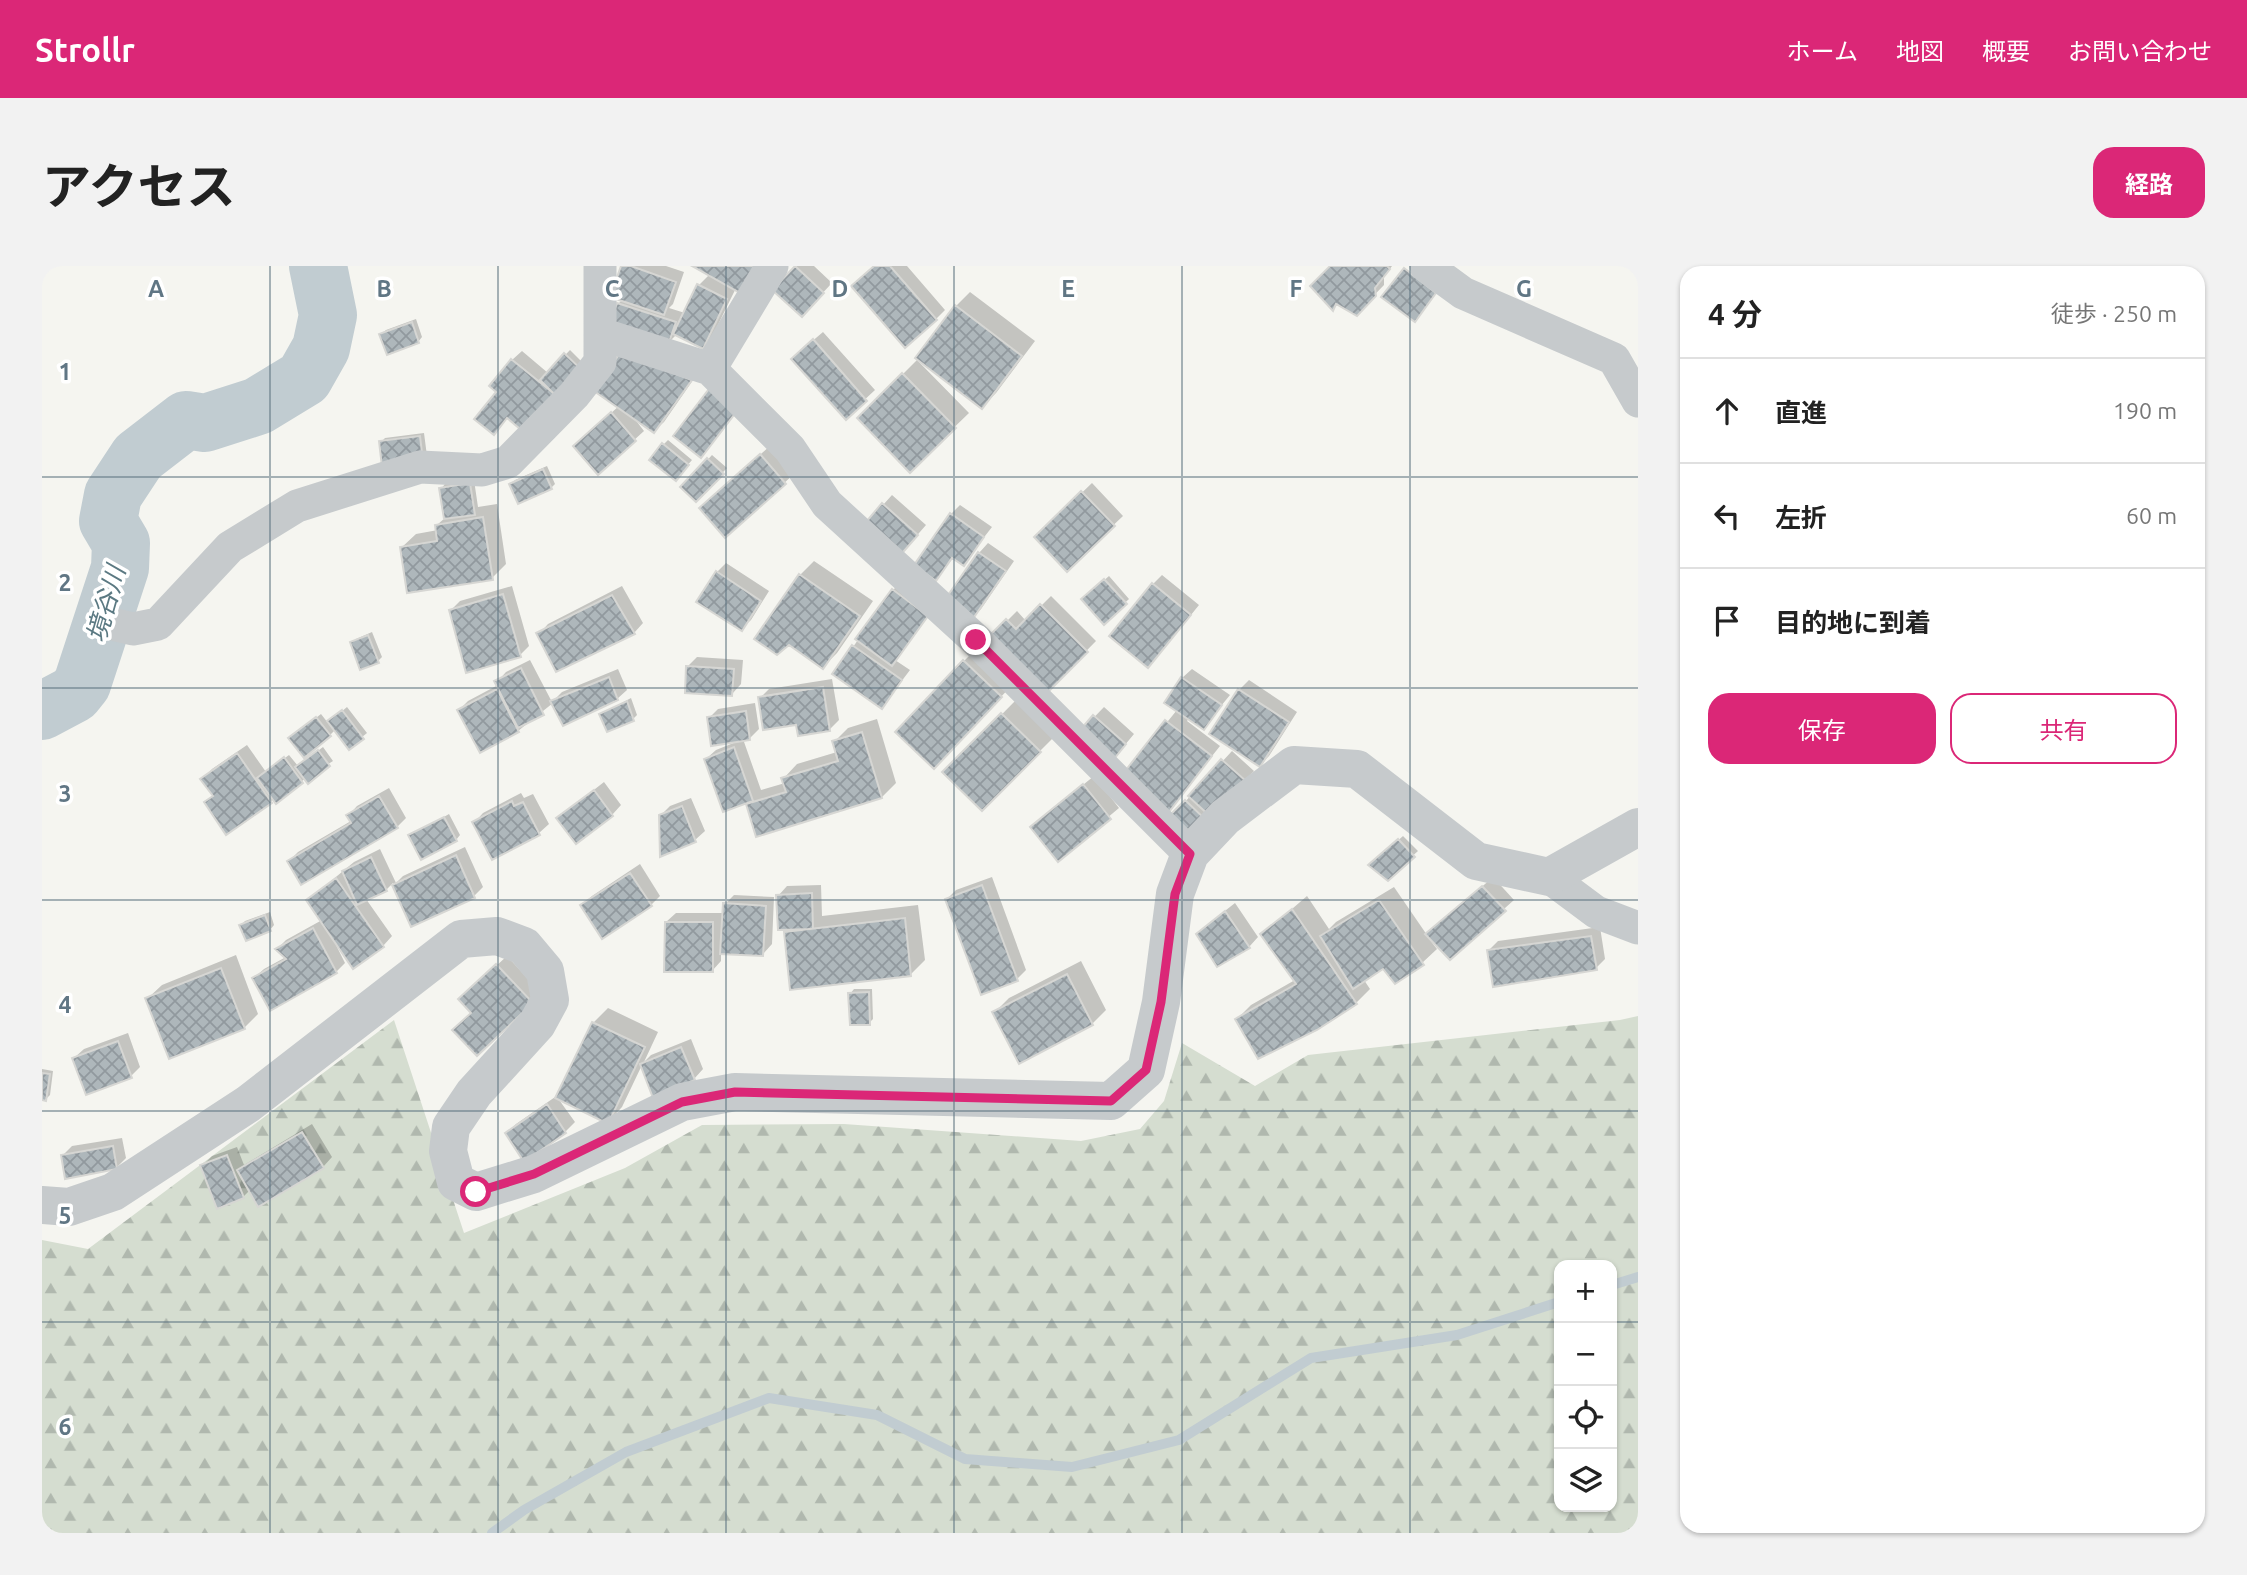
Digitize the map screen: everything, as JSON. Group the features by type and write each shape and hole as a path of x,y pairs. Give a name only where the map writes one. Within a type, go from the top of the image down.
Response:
{"street":[{"path":"111,624 133,629 158,624 230,547 297,506 420,467 482,470 508,462 574,395 600,362 600,266"},
{"path":"710,369 772,266"},
{"path":"1426,266 1463,293 1614,359 1638,401"},
{"path":"601,334 710,369 790,449 827,504 976,640 1190,854"},
{"path":"42,1205 68,1207 113,1192 248,1104 461,939 497,936 524,946 545,971 550,1000 537,1024 474,1093 451,1127 447,1151 456,1182 476,1192 534,1174 682,1102 735,1092 1111,1101 1146,1070 1161,1002 1175,894 1190,854 1225,817 1294,765 1357,769 1476,861 1549,877 1596,912 1638,928"},
{"path":"1549,877 1638,827"}],"green space":[{"path":"1638,1016 1638,1533 42,1533 42,1240 88,1249 394,1020 464,1233 625,1168 702,1125 844,1124 1081,1141 1140,1129 1164,1101 1182,1043 1255,1086 1308,1055"}],"building":[{"path":"621,266 631,266 676,282 664,315 610,297"},
{"path":"692,266 756,266 742,294"},
{"path":"795,266 824,293 802,317 772,290"},
{"path":"874,266 890,266 937,320 905,348 851,286"},
{"path":"1330,266 1387,266 1390,269 1375,288 1376,296 1357,316 1336,304 1333,311 1310,286"},
{"path":"1404,268 1436,293 1415,322 1381,297"},
{"path":"697,284 727,299 703,349 673,334"},
{"path":"617,303 676,322 668,345 609,325"},
{"path":"955,305 1022,356 982,409 915,358"},
{"path":"412,322 419,343 387,355 379,334"},
{"path":"813,339 867,401 846,420 791,359"},
{"path":"564,353 585,373 560,400 540,380"},
{"path":"620,353 692,380 654,433 594,391"},
{"path":"511,359 557,396 526,434 507,418 494,435 474,419 496,392 489,386"},
{"path":"902,373 956,428 910,473 857,418"},
{"path":"709,389 737,411 701,458 673,436"},
{"path":"611,412 636,441 598,475 573,446"},
{"path":"420,436 423,462 382,467 379,441"},
{"path":"662,443 689,465 676,481 649,460"},
{"path":"760,454 786,484 725,538 699,508"},
{"path":"707,458 724,474 696,502 680,487"},
{"path":"543,469 552,489 518,504 509,484"},
{"path":"470,483 475,515 444,519 439,488"},
{"path":"1081,491 1115,526 1067,572 1034,537"},
{"path":"882,503 918,535 897,559 861,528"},
{"path":"950,513 984,537 964,566 952,558 936,581 914,565"},
{"path":"483,517 493,580 407,593 400,547 437,541 435,525"},
{"path":"978,552 1006,571 972,620 944,601"},
{"path":"716,571 761,601 742,631 696,602"},
{"path":"799,574 860,616 823,669 789,645 777,655 754,639"},
{"path":"1104,579 1127,604 1104,625 1081,599"},
{"path":"1152,583 1191,615 1148,668 1109,636"},
{"path":"892,589 928,616 892,666 855,639"},
{"path":"503,594 521,657 466,673 449,610"},
{"path":"612,595 635,634 556,672 536,633"},
{"path":"1040,604 1088,652 1046,694 988,637 1006,619 1016,629"},
{"path":"368,635 379,663 360,670 350,642"},
{"path":"852,645 902,680 882,709 832,674"},
{"path":"963,660 1002,697 934,769 895,732"},
{"path":"686,666 734,669 732,696 685,693"},
{"path":"521,668 544,715 518,728 494,681"},
{"path":"609,677 618,700 563,726 550,701"},
{"path":"1181,677 1222,705 1204,730 1164,703"},
{"path":"823,687 830,731 798,736 796,725 763,730 758,697"},
{"path":"497,689 519,732 480,753 457,710"},
{"path":"1238,689 1289,722 1260,767 1209,734"},
{"path":"627,701 634,721 607,732 599,714"},
{"path":"342,710 364,739 349,750 327,721"},
{"path":"746,711 750,740 711,746 707,717"},
{"path":"1001,713 1041,752 982,811 942,772"},
{"path":"1093,715 1126,744 1110,764 1076,735"},
{"path":"316,717 331,736 304,758 288,738"},
{"path":"1165,720 1212,756 1169,812 1122,775"},
{"path":"862,732 882,798 756,837 746,804 786,792 781,778 838,761 832,741"},
{"path":"734,747 753,801 723,812 704,759"},
{"path":"318,750 330,766 308,784 295,767"},
{"path":"237,753 272,803 226,835 204,802 213,796 200,779"},
{"path":"284,757 303,783 276,804 257,778"},
{"path":"1221,759 1246,781 1212,818 1188,796"},
{"path":"1083,784 1111,819 1058,862 1030,827"},
{"path":"594,790 613,816 576,844 556,818"},
{"path":"379,796 398,828 301,885 287,861 351,823 346,815"},
{"path":"1185,800 1208,822 1193,839 1169,816"},
{"path":"512,801 514,806 523,802 540,835 492,860 472,822"},
{"path":"682,806 696,842 660,857 659,815"},
{"path":"444,817 457,841 421,860 408,835"},
{"path":"1398,839 1415,857 1388,881 1368,865"},
{"path":"456,855 475,898 411,927 392,885"},
{"path":"371,857 387,891 357,905 342,871"},
{"path":"630,873 652,906 602,939 580,905"},
{"path":"336,878 384,947 353,969 306,900"},
{"path":"982,885 1018,981 981,995 945,899"},
{"path":"1482,886 1506,911 1450,960 1425,934"},
{"path":"812,893 813,929 778,930 776,895"},
{"path":"1379,900 1424,965 1395,984 1383,969 1353,989 1320,936"},
{"path":"723,903 766,906 763,956 720,954"},
{"path":"1292,909 1357,1004 1317,1030 1258,1059 1235,1019 1296,984 1260,934"},
{"path":"1225,911 1250,948 1217,967 1196,934"},
{"path":"265,915 271,931 246,941 239,925"},
{"path":"905,918 911,976 790,990 784,932"},
{"path":"665,922 713,922 713,972 664,972"},
{"path":"313,928 337,973 270,1011 252,978 286,959 275,949"},
{"path":"1591,936 1597,970 1493,987 1487,950"},
{"path":"496,964 533,1003 477,1056 452,1030 471,1013 458,999"},
{"path":"221,968 245,1029 169,1059 145,998"},
{"path":"1067,974 1093,1025 1019,1064 992,1012"},
{"path":"869,992 870,1025 850,1025 848,993"},
{"path":"592,1022 645,1047 608,1124 555,1098"},
{"path":"118,1041 132,1078 86,1095 72,1058"},
{"path":"681,1047 695,1080 653,1098 640,1064"},
{"path":"42,1073 50,1074 46,1101 42,1100"},
{"path":"547,1104 566,1133 524,1162 505,1133"},
{"path":"302,1132 324,1168 258,1207 237,1170"},
{"path":"113,1146 117,1169 65,1179 61,1155"},
{"path":"227,1155 244,1198 217,1209 200,1165"}],"waterway":[{"name":"境谷川","path":"42,711 74,694 82,684 120,568 121,543 108,521 113,495 138,457 186,420 205,423 258,406 304,378 321,348 328,315 318,266"},
{"path":"1617,1283 1638,1277"},
{"path":"492,1533 524,1510 626,1452 769,1398 877,1415 965,1459 1072,1467 1179,1440 1311,1358 1457,1335 1554,1304"}],"route":[{"path":"476,1192 534,1174 682,1102 735,1092 1111,1101 1146,1070 1161,1002 1175,894 1190,854 976,640"}]}
